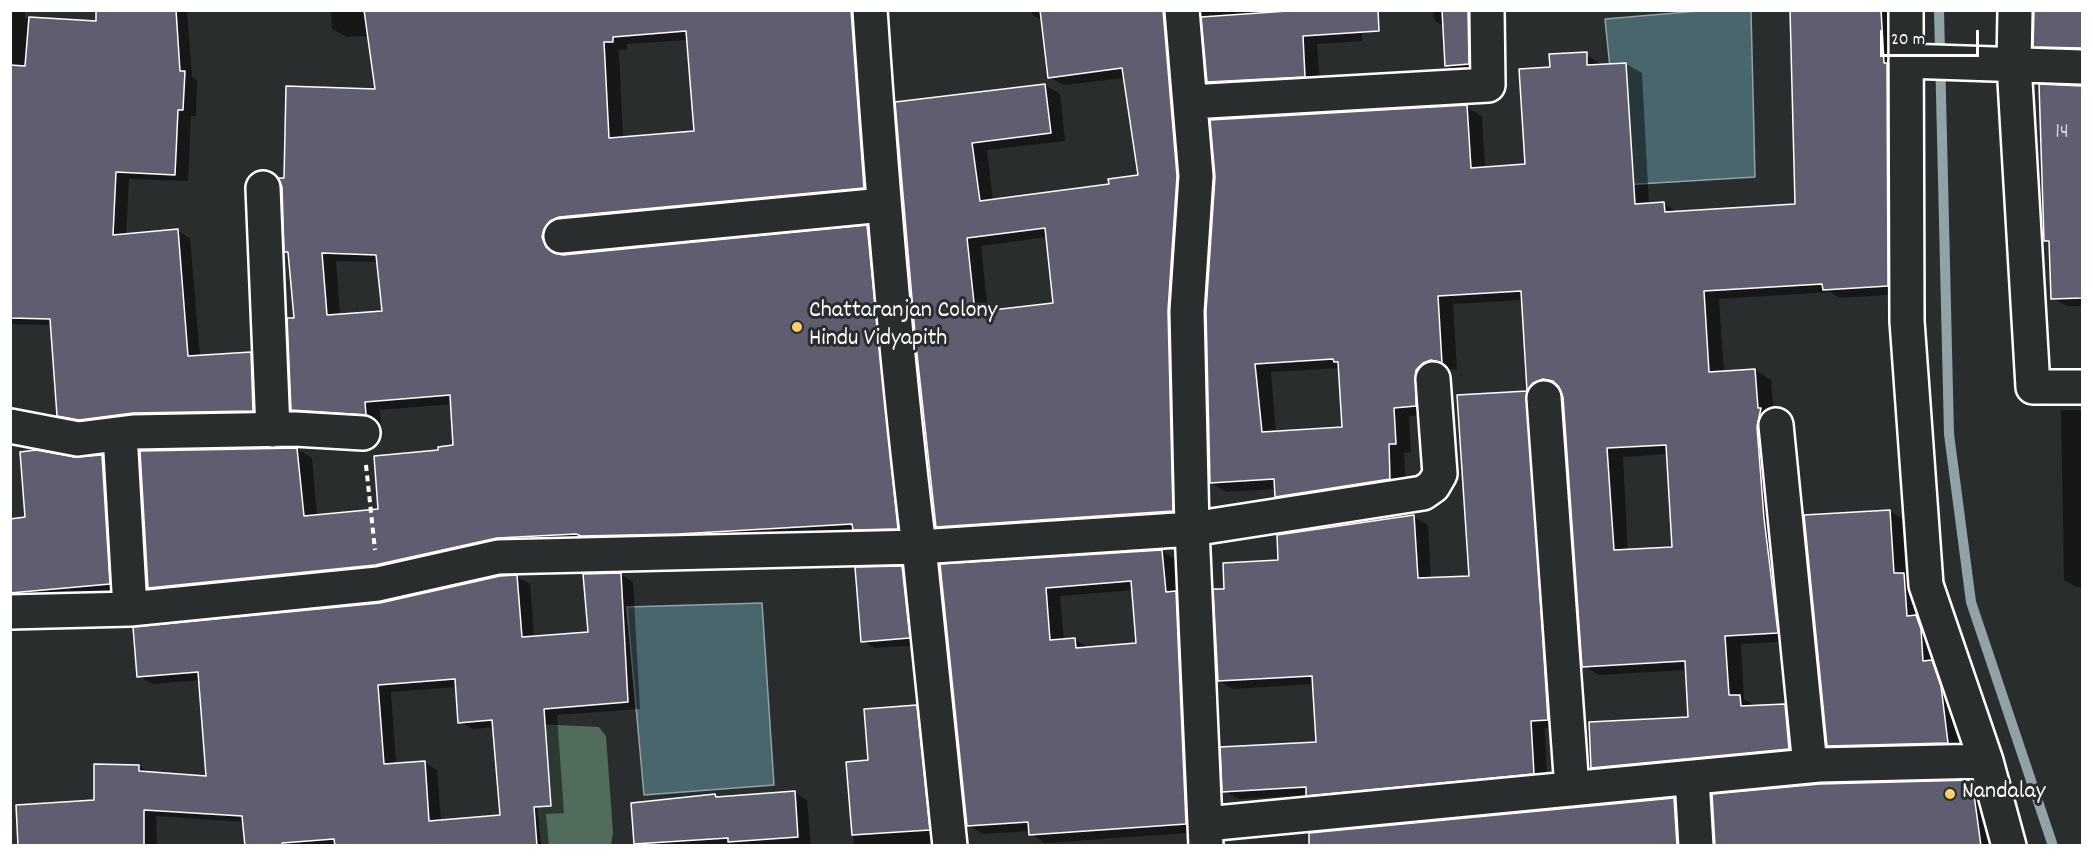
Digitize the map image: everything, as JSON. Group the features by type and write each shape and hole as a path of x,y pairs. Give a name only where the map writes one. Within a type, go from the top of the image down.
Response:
{"street":[{"path":"870,10 883,205 950,846"},
{"path":"1182,10 1196,176 1186,311 1192,529 1206,835 1572,789 1810,766 1986,761"},
{"path":"1190,102 1488,86 1487,10"},
{"path":"1906,10 1916,61 1907,321 1926,585 1986,761 2009,846"},
{"path":"2015,10 2014,64 2033,387 2082,387"},
{"path":"1916,61 2082,68"},
{"path":"263,188 273,430"},
{"path":"561,236 883,205"},
{"path":"10,612 130,609 378,584 498,557 919,547 1192,529 1423,493 1433,486 1440,474 1433,379"},
{"path":"1544,398 1572,789"},
{"path":"1776,425 1810,766"},
{"path":"10,426 78,439 120,434 273,430 363,433"},
{"path":"120,434 130,609"},
{"path":"1692,778 1696,846"}],"path":[{"path":"363,433 378,584"}],"green space":[{"path":"538,724 599,727 606,736 613,833 611,845 545,846 541,843 530,741"}],"water":[{"path":"1699,11 1751,11 1755,177 1622,185 1605,19"},
{"path":"762,603 774,785 644,795 627,607"}],"building":[{"path":"96,10 176,10 180,71 185,71 183,110 178,110 175,175 116,172 113,235 178,229 188,356 251,352 253,411 133,413 79,420 57,416 50,319 10,318 10,65 25,66 29,17 96,21"},
{"path":"364,10 851,10 864,188 559,217 550,221 542,237 546,247 554,253 563,255 867,225 898,529 853,530 852,524 678,534 581,536 576,534 497,538 375,565 148,588 140,451 297,448 304,516 378,509 374,456 438,450 438,447 453,445 450,395 365,402 366,415 291,410 287,318 294,318 288,252 284,252 282,187 278,178 284,178 286,86 375,89","holes":["686,31 694,131 609,138 604,42 613,42 613,37","322,253 376,255 382,311 327,315"]},
{"path":"1040,10 1163,10 1177,176 1168,311 1173,511 936,527 916,345 895,102 1045,84 1051,133 972,143 980,201 1109,184 1108,179 1138,175 1122,68 1048,78","holes":["1045,228 1053,303 975,312 967,238"]},
{"path":"1302,10 1378,10 1379,31 1303,36 1305,77 1207,82 1201,17"},
{"path":"1442,10 1468,10 1469,64 1445,66"},
{"path":"1790,10 1881,10 1884,63 1887,63 1888,286 1823,290 1822,284 1704,291 1709,372 1755,369 1758,408 1761,408 1757,427 1764,518 1778,633 1725,636 1729,695 1740,695 1741,706 1785,704 1789,749 1591,768 1589,722 1688,717 1685,661 1582,667 1563,397 1559,387 1553,381 1543,379 1533,383 1527,391 1521,291 1438,296 1442,363 1431,360 1423,363 1416,370 1416,406 1394,408 1396,444 1389,444 1390,479 1275,497 1274,479 1210,483 1206,311 1215,177 1210,120 1467,105 1471,168 1525,164 1519,69 1550,67 1549,54 1587,52 1587,65 1626,63 1635,204 1664,202 1665,212 1795,204","holes":["1333,359 1334,362 1338,362 1342,427 1262,432 1255,364","1666,445 1672,547 1614,550 1607,448"]},
{"path":"2034,10 2082,10 2082,48 2033,47"},
{"path":"2039,84 2082,86 2082,298 2051,299 2049,241 2044,241"},
{"path":"1527,391 1548,720 1531,721 1534,774 1306,796 1306,787 1222,792 1220,747 1316,742 1312,676 1218,681 1213,589 1224,589 1223,563 1278,560 1277,535 1414,515 1418,578 1469,576 1457,395"},
{"path":"36,450 75,457 102,455 110,584 10,593 10,519 25,517 20,452"},
{"path":"1890,510 1894,573 1904,573 1907,616 1916,615 1921,629 1923,661 1932,660 1941,686 1948,743 1827,746 1804,515"},
{"path":"1162,550 1166,592 1176,591 1186,824 1029,835 1028,822 967,826 940,564","holes":["1131,581 1136,643 1076,648 1075,638 1050,640 1046,588"]},
{"path":"902,566 910,638 861,642 855,567"},
{"path":"621,573 628,702 544,709 551,806 534,807 537,846 335,846 334,839 282,843 282,846 245,846 242,816 144,810 144,846 18,846 16,805 94,800 94,764 139,765 139,771 206,776 198,672 137,677 133,627 380,603 500,576 517,575 522,637 588,632 583,574","holes":["455,679 458,723 492,720 500,815 429,821 425,761 384,764 378,685"]},
{"path":"917,705 930,830 852,835 846,762 868,760 864,709"},
{"path":"1972,780 1981,846 1715,846 1712,794 1820,784"},
{"path":"795,791 798,837 728,842 728,838 634,844 631,803 715,794 716,797"},
{"path":"1674,798 1677,846 1309,846 1309,833"}],"waterway":[{"path":"1939,10 1949,434 1971,602 2053,846"}],"place":[{"name":"Chattaranjan Colony Hindu Vidyapith","path":"797,327"},
{"name":"Nandalay","path":"1950,794"}]}
